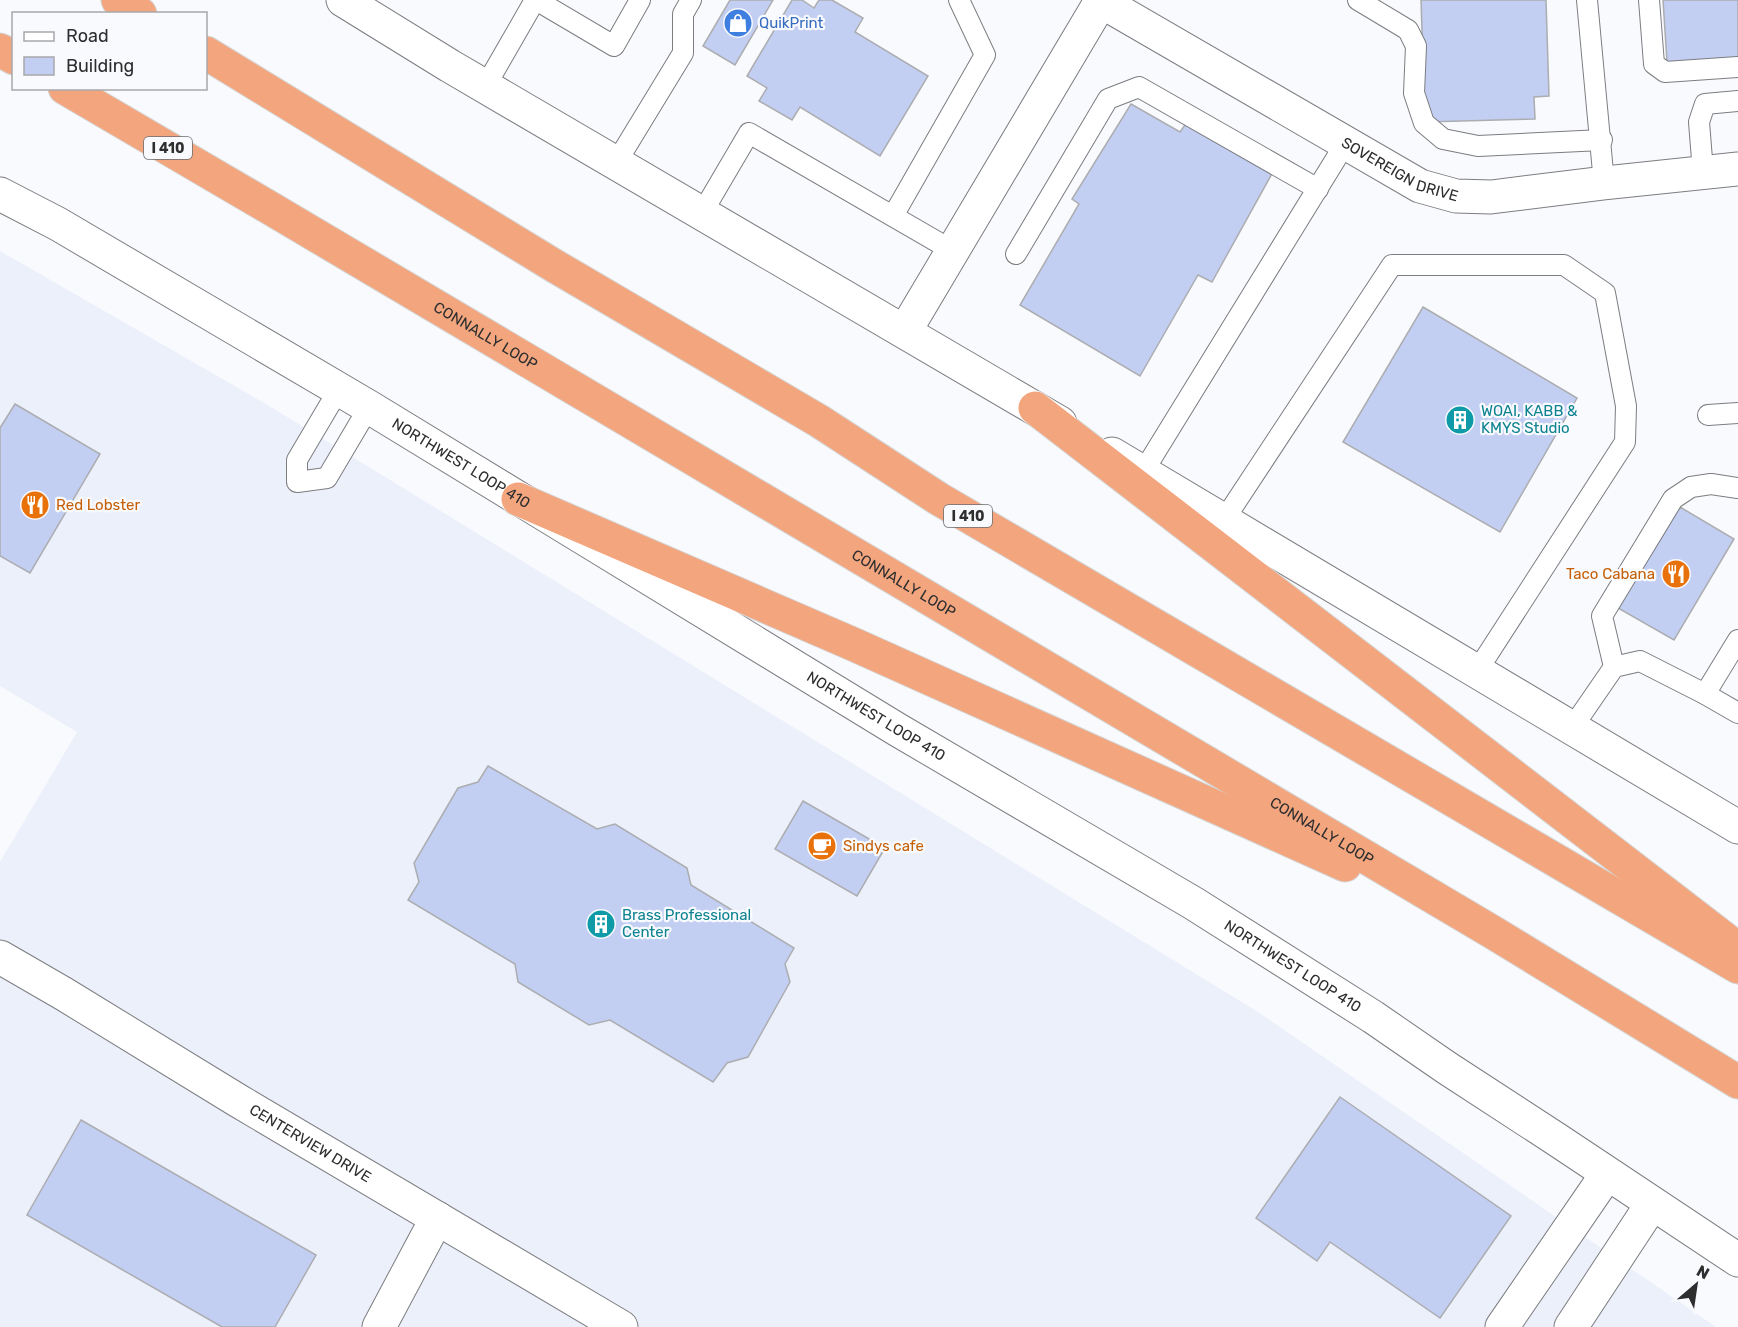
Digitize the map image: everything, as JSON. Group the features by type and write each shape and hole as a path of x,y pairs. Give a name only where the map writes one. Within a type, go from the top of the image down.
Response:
{"highway":[{"path":"118,0 137,12"},
{"name":"I 410","path":"207,54 553,265 819,421 939,500 1738,967"},
{"name":"CONNALLY LOOP","path":"68,90 1494,933 1738,1082"},
{"path":"1035,408 1738,949"},
{"path":"519,499 866,650 1494,933"}],"main road":[{"path":"343,0 484,87 1035,408 1738,827"},
{"name":"SOVEREIGN DRIVE","path":"905,332 1100,0 1420,186 1456,196 1491,197 1702,172 1738,170"},
{"name":"NORTHWEST LOOP 410","path":"0,194 58,224 339,389 887,724 1193,903 1373,1017 1738,1260"},
{"name":"CENTERVIEW DRIVE","path":"0,957 621,1327"},
{"path":"1502,1327 1607,1174"},
{"path":"1571,1327 1652,1204"},
{"path":"379,1327 437,1218"}],"lane":[{"path":"484,87 535,0 614,46 640,0"},
{"path":"616,163 683,53 683,14 691,0"},
{"path":"893,216 985,55 959,0"},
{"path":"1358,0 1408,30 1416,46 1414,93 1424,123 1443,139 1478,146 1602,140"},
{"path":"1587,0 1602,140 1604,183"},
{"path":"1649,0 1654,64 1665,72 1738,67"},
{"path":"1016,254 1108,99 1139,87 1318,189"},
{"path":"1702,172 1699,123 1705,104 1738,101"},
{"path":"702,213 749,133 953,251"},
{"path":"1143,472 1345,144"},
{"path":"1224,520 1392,265 1564,265 1605,293 1626,406 1625,442 1477,671"},
{"path":"339,389 297,460 297,482 327,478 369,407"},
{"path":"1708,415 1738,413"},
{"path":"1614,667 1602,616 1673,499 1691,487 1711,484 1738,488"},
{"path":"1705,694 1738,640"},
{"path":"1572,728 1614,667 1640,661 1738,713"}],"shaded area":[{"path":"0,251 271,407 1258,1012 1716,1327 0,1327 0,862 77,732 0,686"}],"building":[{"name":"QuikPrint","path":"730,0 773,0 735,65 703,46"},
{"path":"792,0 802,0 814,8 819,0 832,0 863,18 855,32 928,76 880,156 800,107 792,120 759,101 767,88 747,76"},
{"path":"1421,0 1546,0 1549,96 1534,97 1535,119 1425,122"},
{"path":"1663,0 1738,0 1738,58 1667,62"},
{"path":"1131,104 1180,132 1190,118 1274,170 1212,282 1198,275 1140,376 1020,305 1079,204 1072,199"},
{"name":"WOAI, KABB & KMYS Studio","path":"1423,307 1577,398 1500,532 1343,442"},
{"name":"Red Lobster","path":"15,404 100,454 30,573 0,556 0,428"},
{"name":"Taco Cabana","path":"1680,507 1734,539 1674,640 1618,608"},
{"name":"Brass Professional Center","path":"488,766 597,829 615,824 687,868 691,885 794,948 785,964 790,982 748,1057 727,1063 713,1082 610,1020 589,1025 518,982 515,964 408,900 419,882 414,863 458,788 478,782"},
{"path":"803,801 885,848 857,896 775,849"},
{"path":"1340,1097 1511,1216 1440,1318 1330,1242 1317,1261 1256,1218"},
{"path":"81,1120 316,1255 275,1327 222,1327 27,1215"}],"place":[{"name":"QuikPrint","path":"738,23"},
{"name":"WOAI, KABB & KMYS Studio","path":"1460,420"},
{"name":"Red Lobster","path":"35,505"},
{"name":"Taco Cabana","path":"1676,574"},
{"name":"Sindys cafe","path":"822,846"},
{"name":"Brass Professional Center","path":"601,924"}]}
